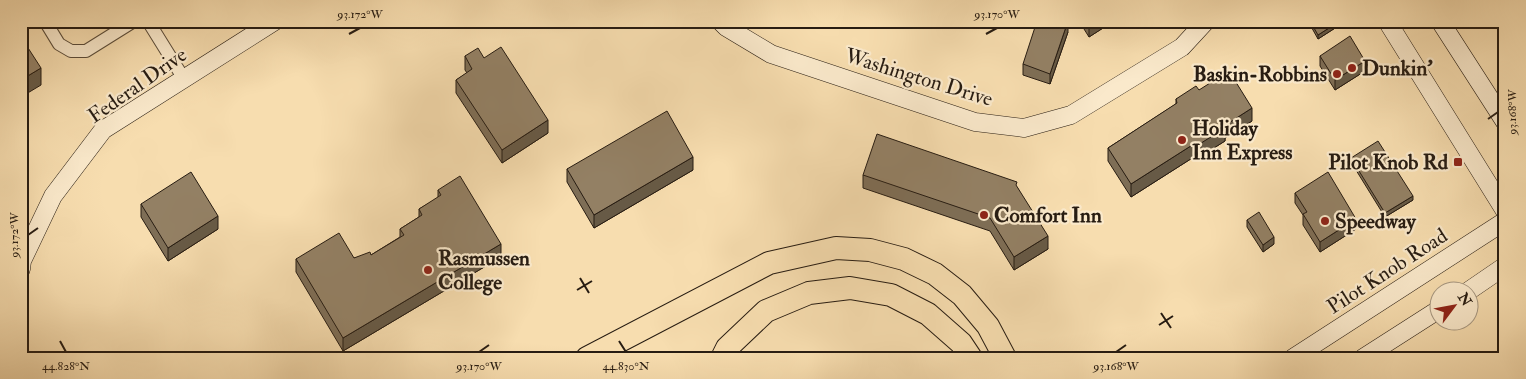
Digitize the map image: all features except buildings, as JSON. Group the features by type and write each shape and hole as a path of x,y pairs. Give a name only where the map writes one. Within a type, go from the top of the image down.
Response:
{"highway":[{"path":"587,358 769,263 836,248 870,250 904,259 935,274 962,295 988,326 1005,358"},
{"path":"722,358 727,348 766,311 809,293 850,288 891,295 928,314 961,343 970,358"}],"street":[{"path":"44,21 58,44 71,51 86,51 134,21"},
{"path":"148,21 184,79"},
{"name":"Federal Drive","path":"22,264 53,196 103,130 275,21"},
{"name":"Washington Drive","path":"720,21 726,28 771,54 975,122 1024,128 1071,115 1182,46 1206,21"},
{"path":"1387,21 1505,211"},
{"path":"1440,21 1505,122"},
{"name":"Pilot Knob Road","path":"1293,358 1505,221"},
{"path":"1478,284 1505,266"},
{"path":"1363,358 1428,316"}],"place":[{"name":"Dunkin'","path":"1352,68"},
{"name":"Baskin-Robbins","path":"1337,74"},
{"name":"Holiday Inn Express","path":"1182,140"},
{"name":"Pilot Knob Rd","path":"1458,162"},
{"name":"Comfort Inn","path":"984,215"},
{"name":"Speedway","path":"1325,221"},
{"name":"Rasmussen College","path":"428,270"}]}
